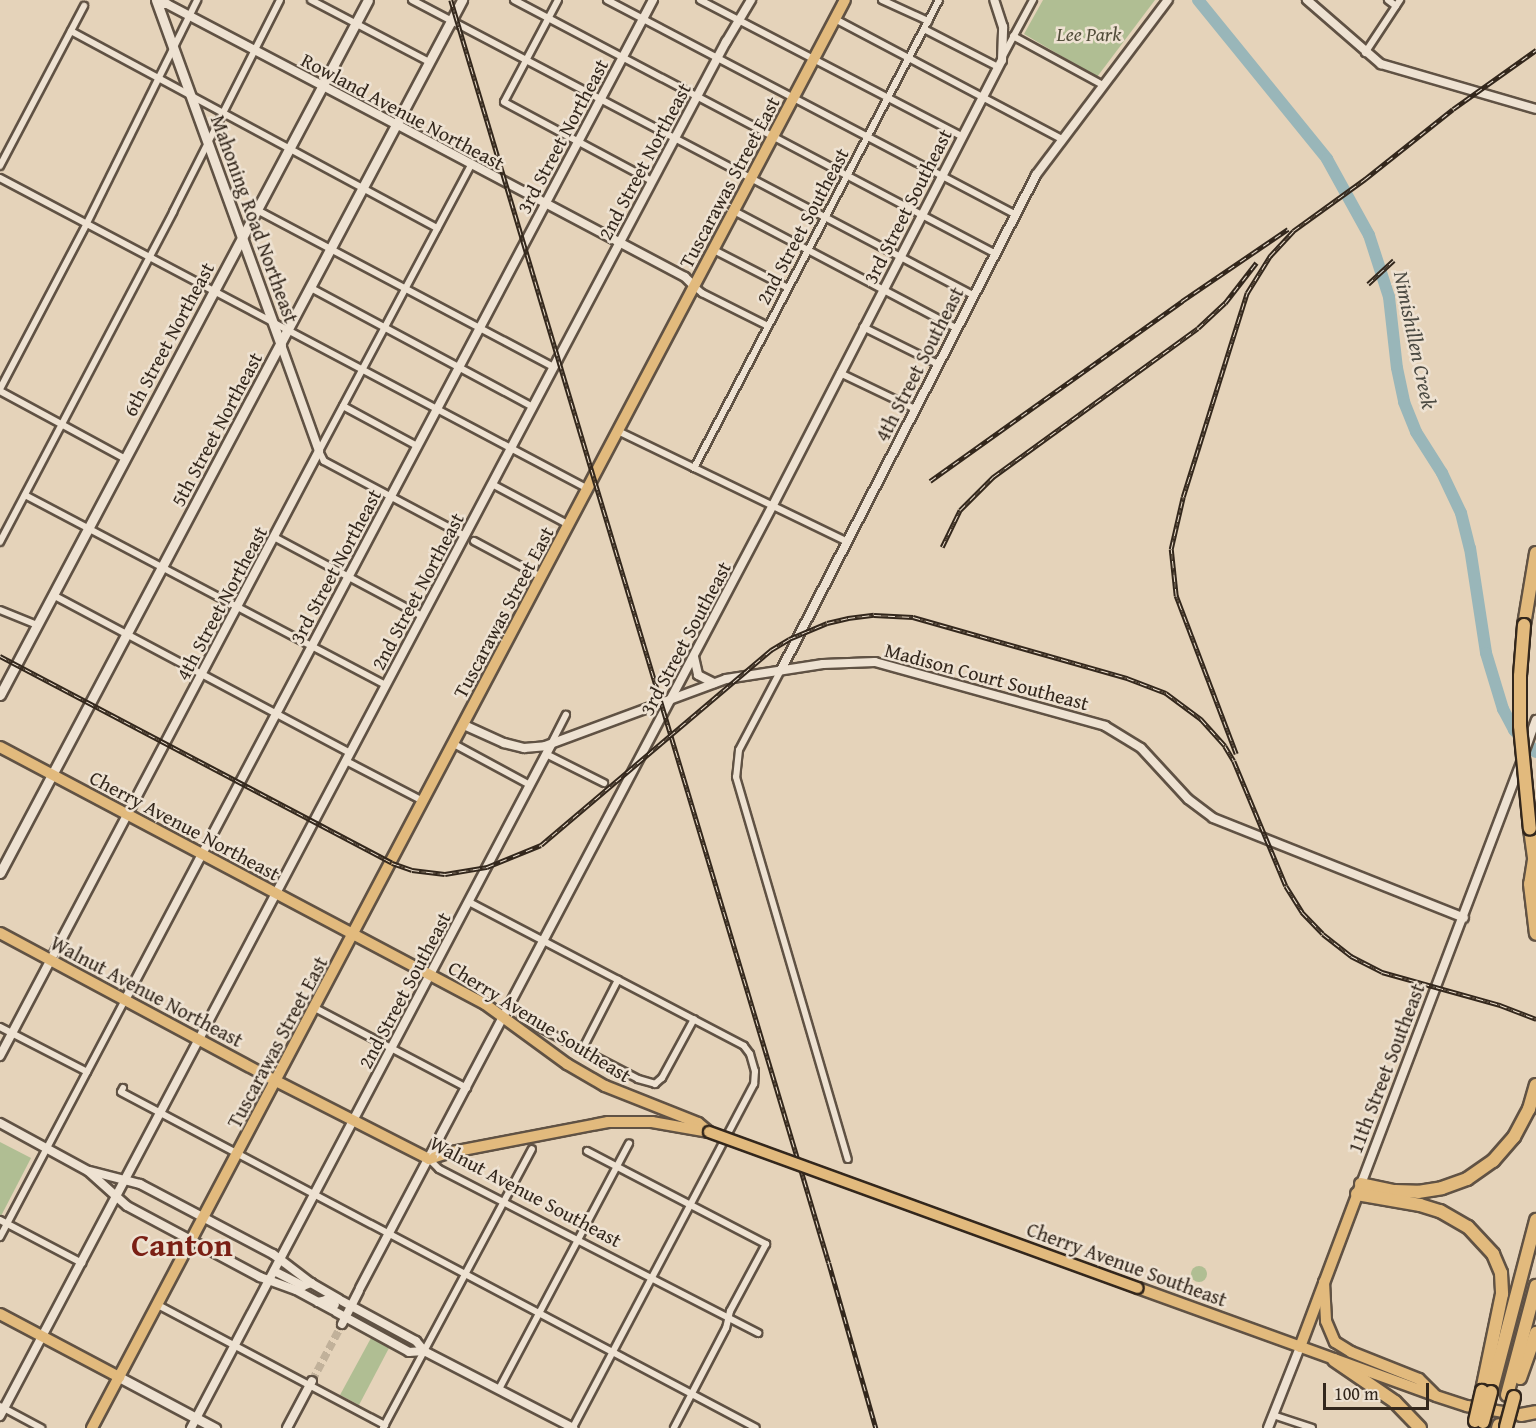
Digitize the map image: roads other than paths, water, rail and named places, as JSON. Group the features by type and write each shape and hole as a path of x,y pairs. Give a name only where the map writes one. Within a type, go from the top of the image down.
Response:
{"highway":[{"path":"1536,553 1524,625 1520,718 1536,875"},
{"path":"1534,860 1530,884 1536,934"},
{"path":"1359,1189 1418,1192 1442,1188 1467,1179 1493,1161 1514,1137 1529,1109 1536,1085"},
{"path":"1359,1189 1440,1211 1468,1227 1493,1254 1501,1273 1502,1294 1486,1392"},
{"path":"1478,1425 1536,1220"},
{"path":"1502,1427 1536,1286"},
{"path":"1511,1396 1536,1333"},
{"path":"1334,1360 1395,1402 1420,1428"},
{"path":"1521,1415 1536,1414"}],"main road":[{"name":"6th Street Northeast","path":"0,695 368,0"},
{"name":"5th Street Northeast","path":"0,873 462,0"},
{"name":"Tuscarawas Street East","path":"92,1428 354,936 845,0"},
{"name":"Mahoning Road Northeast","path":"158,2 281,345"},
{"name":"Cherry Avenue Northeast","path":"0,747 354,936"},
{"name":"Walnut Avenue Northeast","path":"0,933 276,1081"},
{"name":"Cherry Avenue Southeast","path":"354,936 505,1016 582,1073 624,1095 699,1124 709,1132"},
{"name":"Walnut Avenue Southeast","path":"276,1081 429,1159"},
{"name":"Cherry Avenue Southeast","path":"429,1159 447,1153 608,1122 652,1122 709,1132 1436,1396 1467,1406 1521,1415"},
{"name":"11th Street Southeast","path":"1300,1347 1359,1189"},
{"path":"1324,1282 1326,1321 1335,1342 1351,1352 1419,1379 1436,1396"},
{"path":"0,1314 215,1428"}],"street":[{"path":"126,459 0,390 87,223 197,0"},
{"path":"0,542 150,256 280,0"},
{"path":"311,0 429,62"},
{"path":"412,0 973,295"},
{"path":"514,0 994,253"},
{"path":"558,0 504,102 652,181"},
{"path":"607,0 1015,214"},
{"name":"3rd Street Northeast","path":"0,1237 653,0"},
{"path":"700,0 962,136"},
{"name":"2nd Street Northeast","path":"1,1410 82,1263 717,58 751,0"},
{"path":"882,0 928,21"},
{"name":"2nd Street Southeast","path":"694,468 939,0"},
{"path":"924,29 1000,63 1003,27 994,0"},
{"name":"3rd Street Southeast","path":"347,1315 773,505 1012,36 1033,0"},
{"name":"4th Street Southeast","path":"848,1159 738,790 736,764 740,750 1038,171 1167,0"},
{"path":"1307,0 1365,53 1382,64 1401,72 1536,109"},
{"path":"1365,53 1398,3 1388,0"},
{"name":"Rowland Avenue Northeast","path":"158,2 189,15 685,277 694,286"},
{"path":"0,166 84,6"},
{"path":"835,19 1062,139"},
{"path":"71,31 437,228"},
{"path":"1012,36 1102,86"},
{"name":"4th Street Northeast","path":"0,1056 471,165"},
{"path":"0,178 588,489"},
{"path":"256,210 554,367"},
{"path":"734,211 956,328"},
{"path":"714,250 788,288"},
{"path":"694,286 702,293 768,326"},
{"path":"311,288 533,407"},
{"path":"863,327 938,364"},
{"name":"Mahoning Road Northeast","path":"281,345 319,452"},
{"path":"840,373 915,409"},
{"path":"343,406 417,446"},
{"path":"618,431 848,542"},
{"path":"319,452 324,461 465,536"},
{"path":"492,484 569,525"},
{"path":"25,495 385,685"},
{"path":"274,537 422,616"},
{"path":"474,541 541,577"},
{"path":"53,596 350,753"},
{"path":"0,610 37,625"},
{"path":"694,656 698,675 714,683"},
{"name":"Madison Court Southeast","path":"464,725 494,740 514,746 534,748 550,745 714,683 781,670 849,662 875,662 1090,721 1114,731 1141,748 1188,799 1213,818 1464,918"},
{"name":"2nd Street Southeast","path":"191,1428 431,976 566,715"},
{"name":"11th Street Southeast","path":"1359,1189 1464,918 1536,721"},
{"path":"454,744 530,785"},
{"path":"546,754 604,783"},
{"path":"346,761 424,801"},
{"path":"0,1123 88,1171 116,1198 192,1241 260,1277 270,1279 318,1302 337,1306 347,1315 397,1331 416,1341 424,1351 573,1428 754,1084 753,1063 744,1046 469,903"},
{"path":"582,1050 618,980"},
{"path":"315,1008 467,1088"},
{"name":"Cherry Avenue Southeast","path":"522,1018 638,1079 656,1084 662,1078 693,1018"},
{"path":"0,1027 87,1072"},
{"path":"123,1088 121,1092 756,1428"},
{"path":"499,1389 629,1143"},
{"path":"158,1305 310,1383 384,1426 532,1149"},
{"path":"587,1151 765,1244 726,1328 674,1428"},
{"name":"Walnut Avenue Southeast","path":"429,1159 439,1169 758,1333"},
{"path":"88,1171 126,1178 204,1217 273,1254 347,1315 391,1342 409,1352 424,1351"},
{"path":"0,1220 82,1263"},
{"path":"274,1271 303,1286 311,1283"},
{"path":"391,1342 397,1331"},
{"name":"11th Street Southeast","path":"1268,1428 1300,1347"},
{"path":"287,1428 310,1383"},
{"path":"1,1410 40,1428"},
{"path":"1273,1415 1312,1428"}],"waterway":[{"name":"Nimishillen Creek","path":"1198,0 1327,159 1369,235 1389,297 1397,368 1404,402 1416,432 1442,473 1461,513 1470,548 1486,653 1503,709 1514,730 1536,752"}],"tunnel":[{"path":"312,1381 342,1324"}],"railway":[{"path":"451,0 829,1263 876,1428"},
{"path":"1236,754 1176,596 1171,549 1183,497 1247,293 1270,256 1293,231 1365,179 1453,109 1536,50"},
{"path":"930,481 1182,301 1288,229"},
{"path":"1368,284 1394,260"},
{"path":"942,547 960,510 993,477 1198,328 1225,303 1256,263"},
{"path":"0,656 392,863 412,870 445,874 487,867 541,845 771,650 789,639 827,623 848,618 874,615 913,617 1127,678 1166,693 1201,719 1225,746 1234,761 1286,886 1302,912 1323,934 1351,956 1382,972 1500,1005 1536,1019"}],"district":[{"name":"Canton","path":"182,1245"}],"park label":[{"name":"Lee Park","path":"1089,33"}]}
